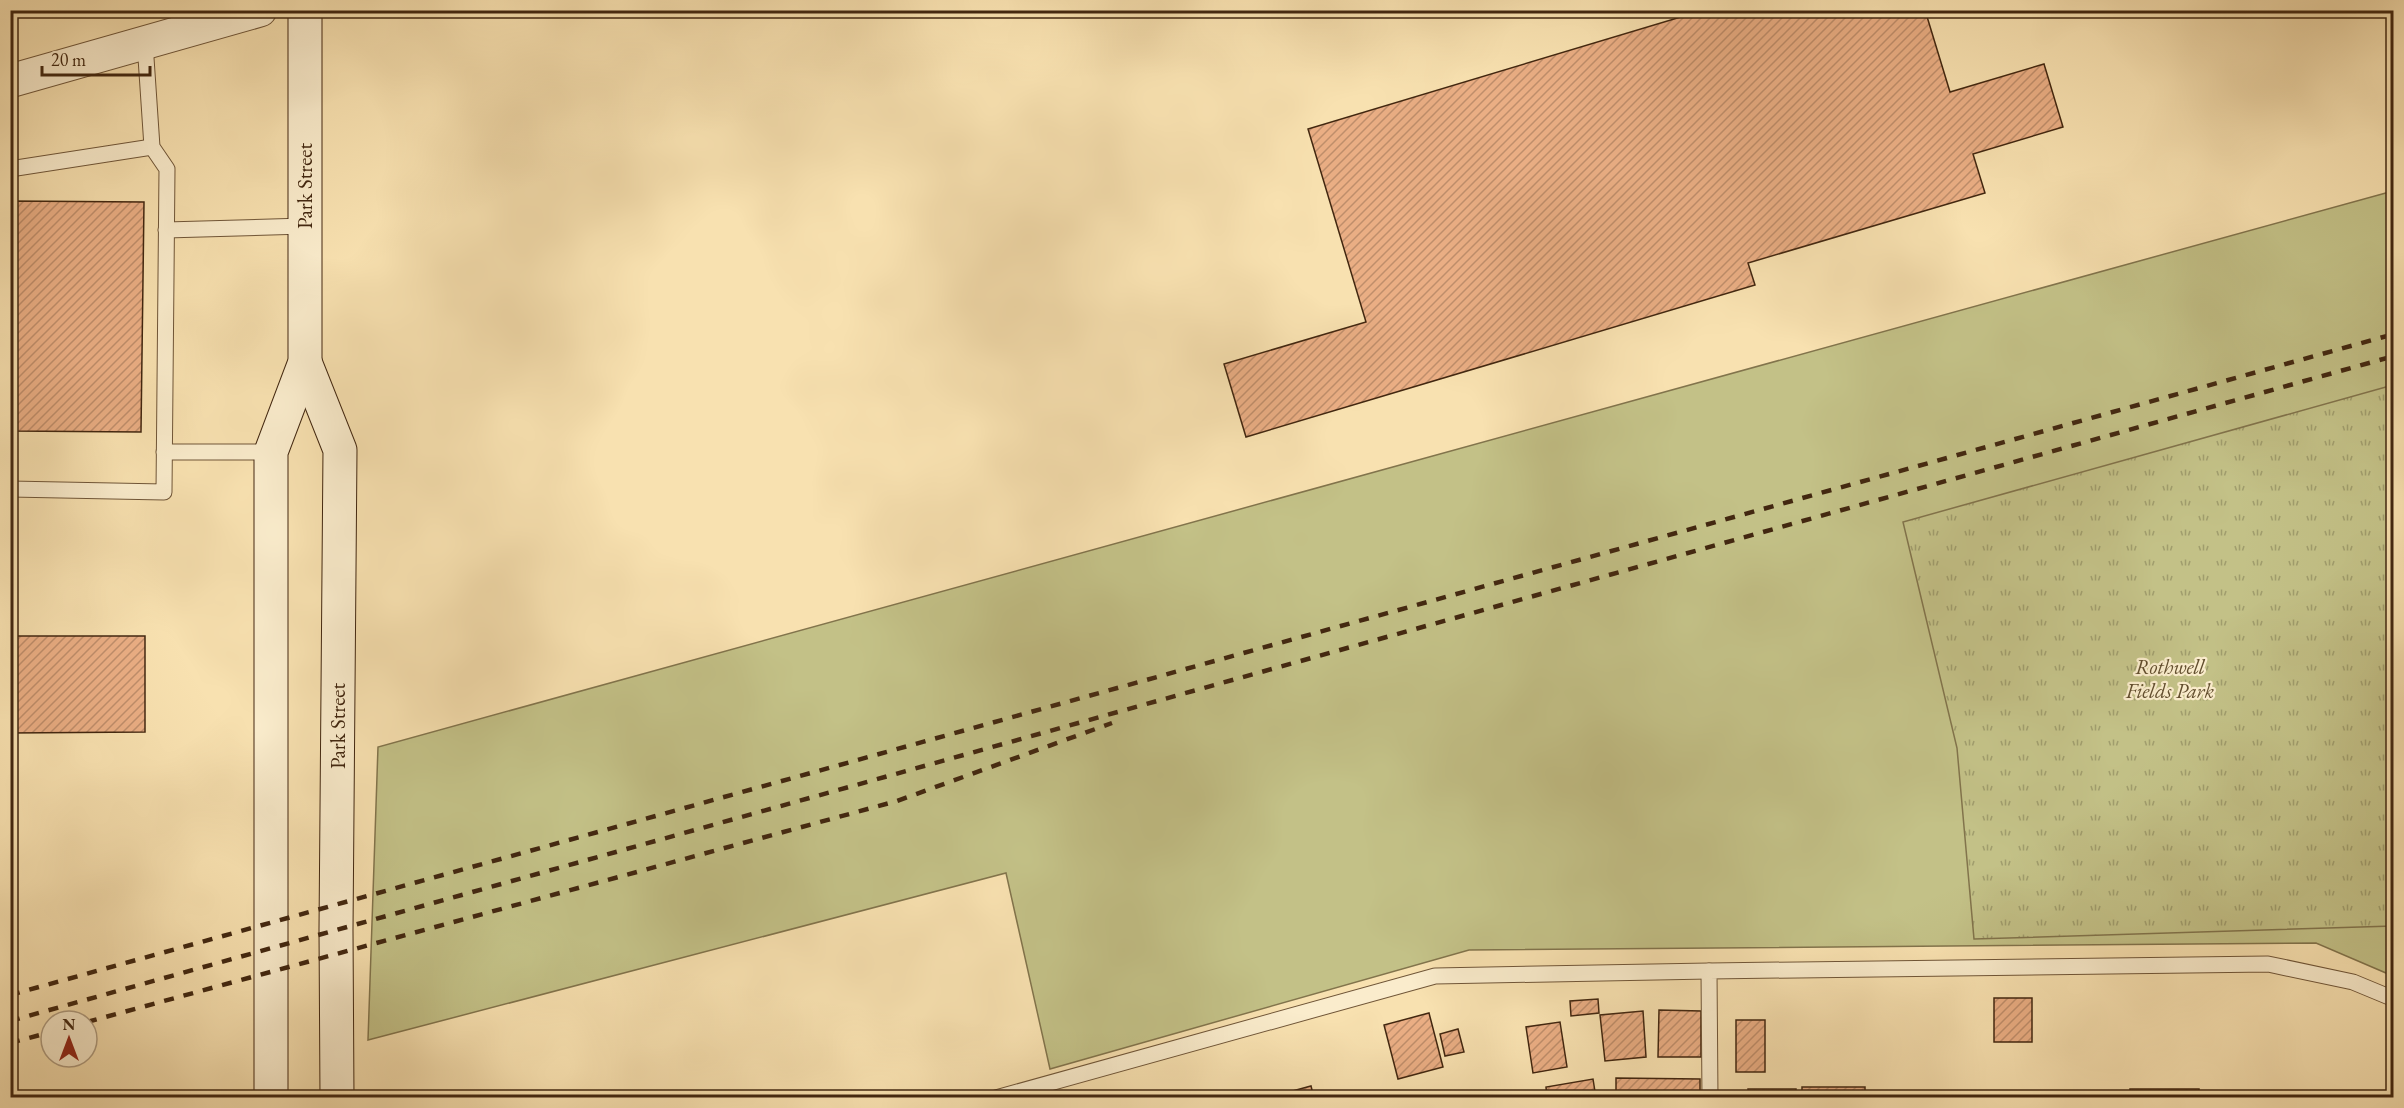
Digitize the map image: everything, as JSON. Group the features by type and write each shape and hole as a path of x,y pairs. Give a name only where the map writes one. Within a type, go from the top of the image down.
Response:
{"main road":[{"path":"10,81 260,10"},
{"name":"Park Street","path":"271,1098 271,452 305,362 305,10"},
{"name":"Park Street","path":"305,362 340,450 337,1098"}],"lane":[{"path":"10,489 164,492 166,169 152,147 145,43"},
{"path":"10,169 152,147"},
{"path":"166,230 305,226"},
{"path":"164,452 271,452"},
{"path":"996,1098 1435,976 2268,964 2353,982 2394,999"},
{"path":"1709,971 1710,1098"}],"green space":[{"path":"2393,191 2393,976 2316,943 1469,950 1050,1069 1006,873 368,1040 378,747"},
{"name":"Rothwell Fields Park","path":"2393,385 2393,926 1974,939 1957,748 1903,522"}],"building":[{"path":"1704,10 1925,10 1950,92 2044,64 2063,127 1973,154 1985,193 1748,263 1755,285 1246,437 1224,364 1366,322 1308,129"},
{"path":"10,201 144,202 141,432 10,431"},
{"path":"10,636 145,636 145,732 10,733"},
{"path":"1994,998 2032,998 2032,1042 1994,1042"},
{"path":"1598,999 1599,1013 1571,1016 1570,1001"},
{"path":"1659,1010 1701,1011 1701,1057 1658,1057"},
{"path":"1643,1011 1646,1057 1605,1061 1600,1015"},
{"path":"1429,1013 1443,1067 1398,1079 1384,1025"},
{"path":"1736,1020 1765,1020 1765,1072 1736,1072"},
{"path":"1560,1022 1567,1067 1533,1073 1526,1027"},
{"path":"1458,1029 1464,1052 1445,1056 1440,1034"},
{"path":"1616,1078 1700,1079 1700,1098 1616,1098"},
{"path":"1593,1079 1596,1098 1547,1098 1546,1087"},
{"path":"1311,1086 1314,1098 1286,1098 1285,1093"},
{"path":"1802,1087 1865,1087 1865,1098 1802,1098"},
{"path":"1748,1089 1796,1089 1796,1098 1748,1098"},
{"path":"2130,1089 2199,1089 2199,1098 2130,1098"},
{"path":"2221,1091 2241,1091 2241,1098 2220,1098"}],"railway":[{"path":"10,995 2394,334"},
{"path":"10,1021 2394,356"},
{"path":"99,1019 897,801 1112,723"},
{"path":"10,1043 39,1035"}]}
